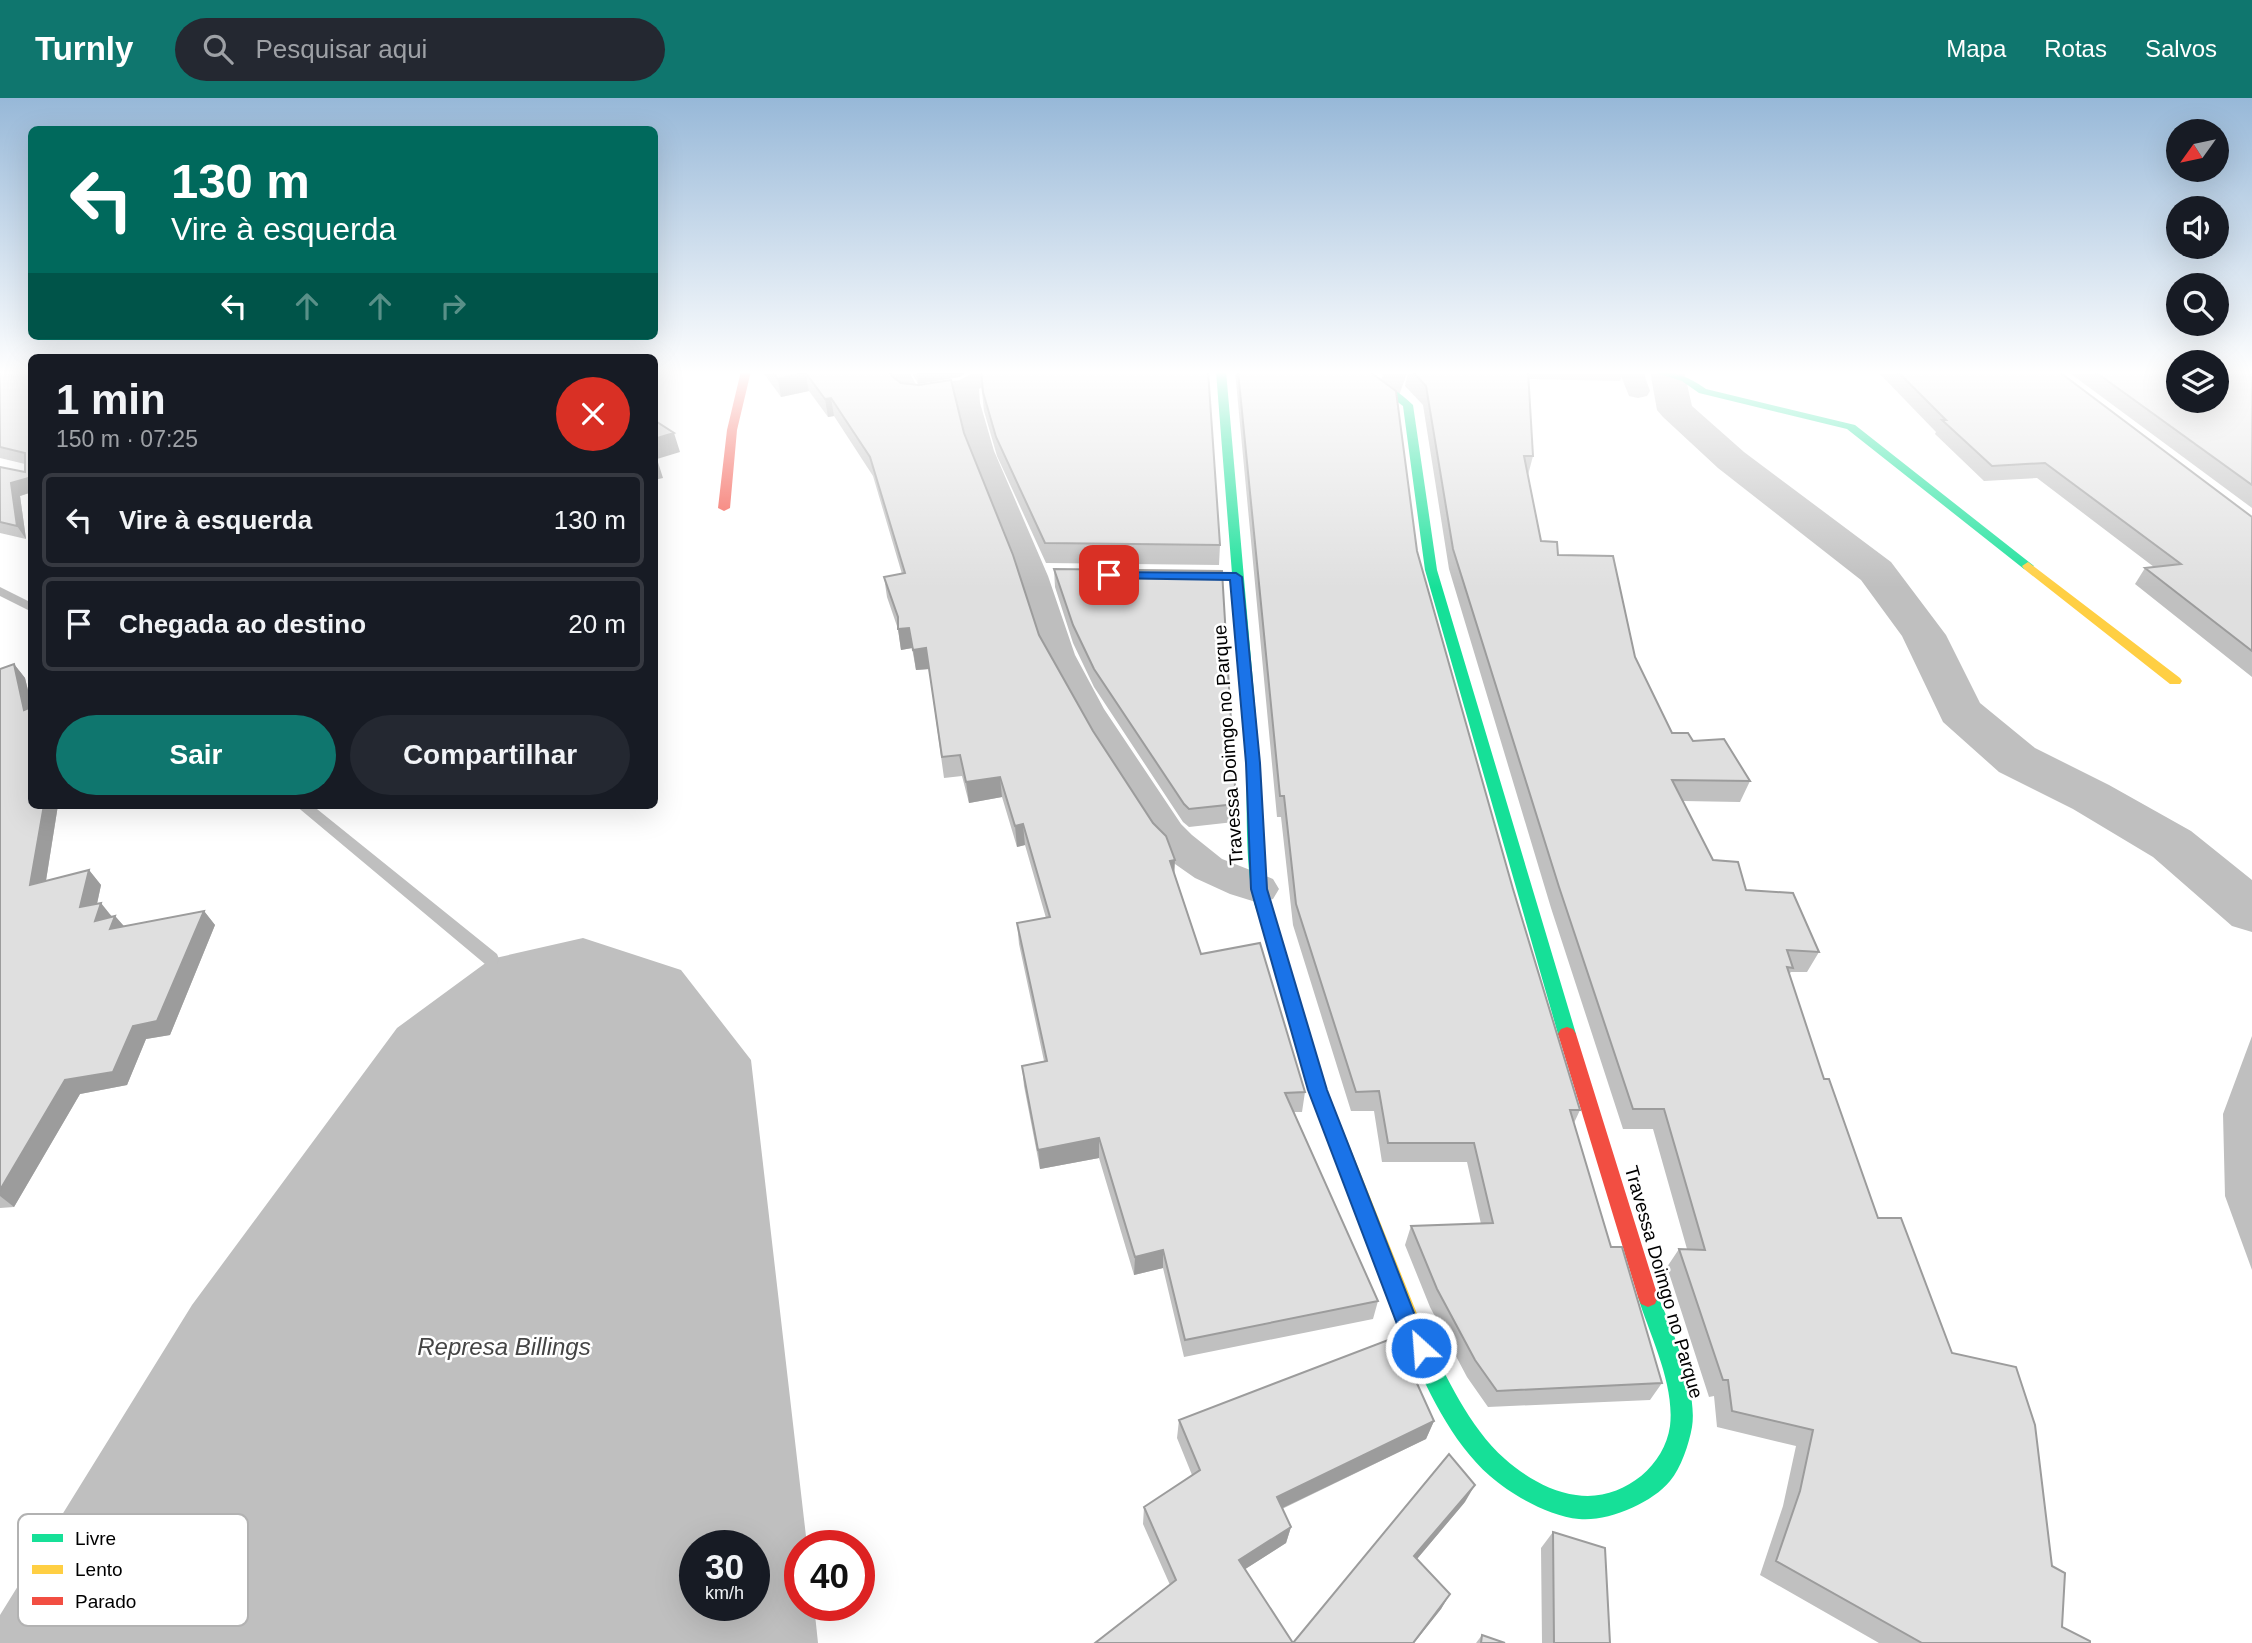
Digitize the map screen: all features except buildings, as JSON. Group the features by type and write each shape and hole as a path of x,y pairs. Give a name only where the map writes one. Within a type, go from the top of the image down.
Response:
{"street":[{"path":"724,508 731,443"},
{"path":"981,443 1046,575 1063,664 1168,833 1194,861 1213,874 1259,889"},
{"name":"Travessa Doimgo no Parque","path":"1222,443 1223,577 1253,763 1259,889 1318,1090 1408,1324 1446,1397 1477,1444 1497,1467 1539,1496 1587,1508 1636,1493 1664,1471 1681,1426 1679,1397 1529,909 1432,570 1421,513 1413,443"},
{"path":"1872,443 2175,681"}],"water":[{"name":"Represa Billings","path":"583,938 681,970 751,1060 805,1530 784,1530 784,1621 816,1621 818,1643 0,1643 0,1615 18,1586 18,1626 248,1626 248,1514 63,1514 192,1305 397,1028 491,959"},
{"path":"2252,1036 2252,1270 2225,1196 2223,1114"}],"waterway":[{"path":"1712,443 1876,571 1924,635 1960,711 2017,760 2091,797 2172,844 2252,911"},
{"path":"0,591 28,606"},
{"path":"307,809 491,959"}],"traffic: fast":[{"path":"1227,443 1253,763 1259,889 1266,914"},
{"path":"1413,443 1431,570 1567,1034"},
{"path":"1872,443 2028,566"},
{"path":"1417,1341 1442,1391 1472,1440 1497,1467 1516,1481 1553,1500 1577,1508 1597,1507 1629,1496 1658,1478 1669,1462 1680,1430 1681,1413 1675,1380 1648,1297"}],"traffic: slow":[{"path":"2028,566 2175,681"},
{"path":"1266,914 1318,1090 1417,1341"}],"traffic: jam":[{"path":"724,508 731,443"},
{"path":"1567,1034 1648,1297"}],"route":[{"path":"1109,575 1236,577 1253,763 1259,889 1318,1090 1408,1324 1421,1348"}]}
